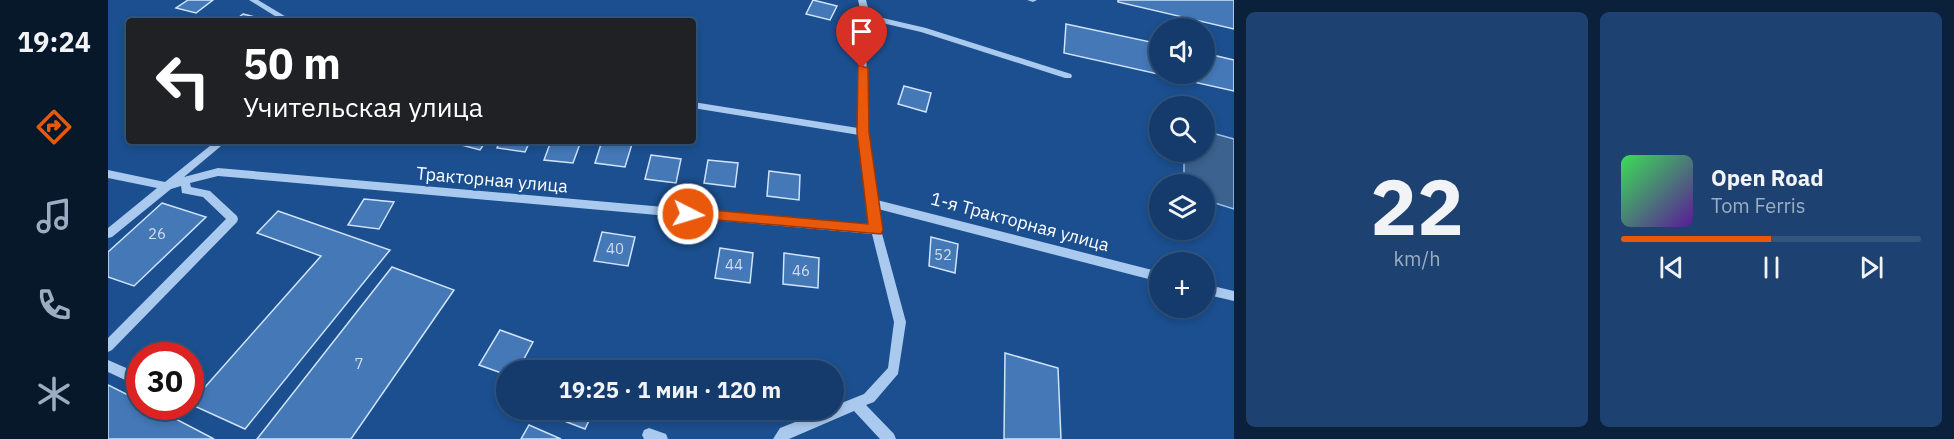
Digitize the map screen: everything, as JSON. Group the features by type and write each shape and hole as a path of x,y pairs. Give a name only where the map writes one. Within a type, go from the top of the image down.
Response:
{"street":[{"path":"253,0 284,18"},
{"path":"780,439 785,433 869,398 894,370 900,322 876,230 863,132 862,40 866,17 862,0"},
{"path":"866,17 923,30 1068,76"},
{"path":"696,105 863,132"},
{"path":"108,234 218,144"},
{"name":"Тракторная улица","path":"108,174 166,186 218,172 876,230"},
{"path":"108,345 233,219 206,194 186,190 185,181"},
{"name":"1-я Тракторная улица","path":"872,202 1149,274"},
{"path":"1215,292 1234,296"},
{"path":"108,366 126,374"},
{"path":"855,404 889,439"}],"water":[{"path":"1215,134 1234,139 1234,209 1215,203 1215,174 1184,174 1184,162 1215,162"}],"building":[{"path":"188,0 213,0 196,13 176,8"},
{"path":"813,0 837,6 830,20 806,14"},
{"path":"1118,0 1234,0 1234,29 1215,25 1215,18 1187,18 1118,2"},
{"path":"243,14 259,18 238,18"},
{"path":"1066,24 1149,42 1149,72 1064,53"},
{"path":"1215,56 1234,60 1234,91 1203,84 1215,84"},
{"path":"904,86 931,93 926,112 898,104"},
{"path":"458,144 484,144 480,150"},
{"path":"499,144 529,144 525,152 497,148"},
{"path":"550,144 580,144 573,163 544,160"},
{"path":"601,144 632,144 625,167 595,163"},
{"path":"651,155 681,159 676,183 645,179"},
{"path":"708,160 738,163 735,187 704,183"},
{"path":"769,171 800,175 799,200 767,196"},
{"path":"364,199 394,202 379,229 348,225"},
{"path":"162,203 206,217 134,286 108,277 108,252"},
{"path":"278,211 390,250 245,429 204,410 204,388 321,256 257,233"},
{"path":"602,232 635,237 628,266 594,261"},
{"path":"931,237 958,244 955,273 929,266"},
{"path":"720,248 753,253 750,283 715,278"},
{"path":"784,253 819,258 818,288 783,284"},
{"path":"392,267 454,290 351,439 257,439"},
{"path":"500,330 533,342 523,360 496,360 496,371 479,365"},
{"path":"1005,353 1058,368 1061,439 1004,439"},
{"path":"108,385 126,394 126,420 178,420 214,439 108,439"},
{"path":"562,420 589,420 585,429"},
{"path":"529,425 561,439 521,439"}],"route":[{"path":"688,214 876,230 863,132 862,68"}]}
